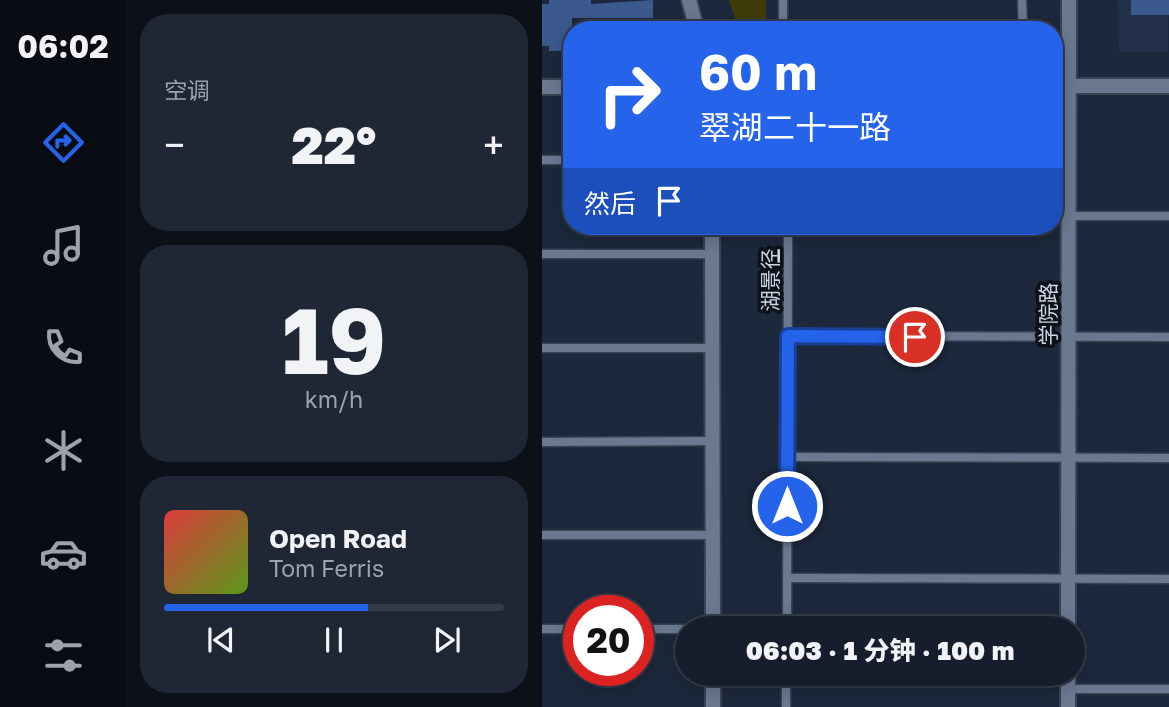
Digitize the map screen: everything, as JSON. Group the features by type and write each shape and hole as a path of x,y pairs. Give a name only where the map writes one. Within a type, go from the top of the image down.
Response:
{"street":[{"path":"689,0 695,21"},
{"name":"学院路","path":"1063,74 1069,0"},
{"path":"542,86 563,86"},
{"path":"1063,86 1168,86"},
{"name":"学院路","path":"1063,233 1069,337 1068,616"},
{"path":"712,235 712,616"},
{"path":"713,686 713,707"},
{"path":"1068,686 1068,707"}],"lane":[{"path":"783,0 783,21"},
{"path":"1023,0 1023,21"},
{"path":"542,160 563,160"},
{"path":"1063,216 1168,216"},
{"name":"湖景径","path":"787,616 788,235"},
{"path":"542,254 712,254"},
{"path":"788,336 1168,337"},
{"path":"542,348 712,348"},
{"path":"542,442 712,442"},
{"path":"787,457 1168,458"},
{"path":"542,535 712,535"},
{"path":"787,578 1168,579"},
{"path":"542,629 563,629"},
{"path":"654,629 675,629"},
{"path":"1085,682 1168,689"},
{"path":"786,686 786,707"}],"shaded area":[{"path":"729,0 766,0 766,21 736,21"},
{"path":"1118,0 1168,0 1168,52 1119,52"}],"building":[{"path":"549,0 591,0 591,4 653,0 653,18 572,18 572,21 563,21 563,51 549,51 549,46 542,46 542,4 549,4"},
{"path":"1131,0 1169,0 1169,15 1131,15"}],"route":[{"path":"787,506 788,336 915,337"}]}
